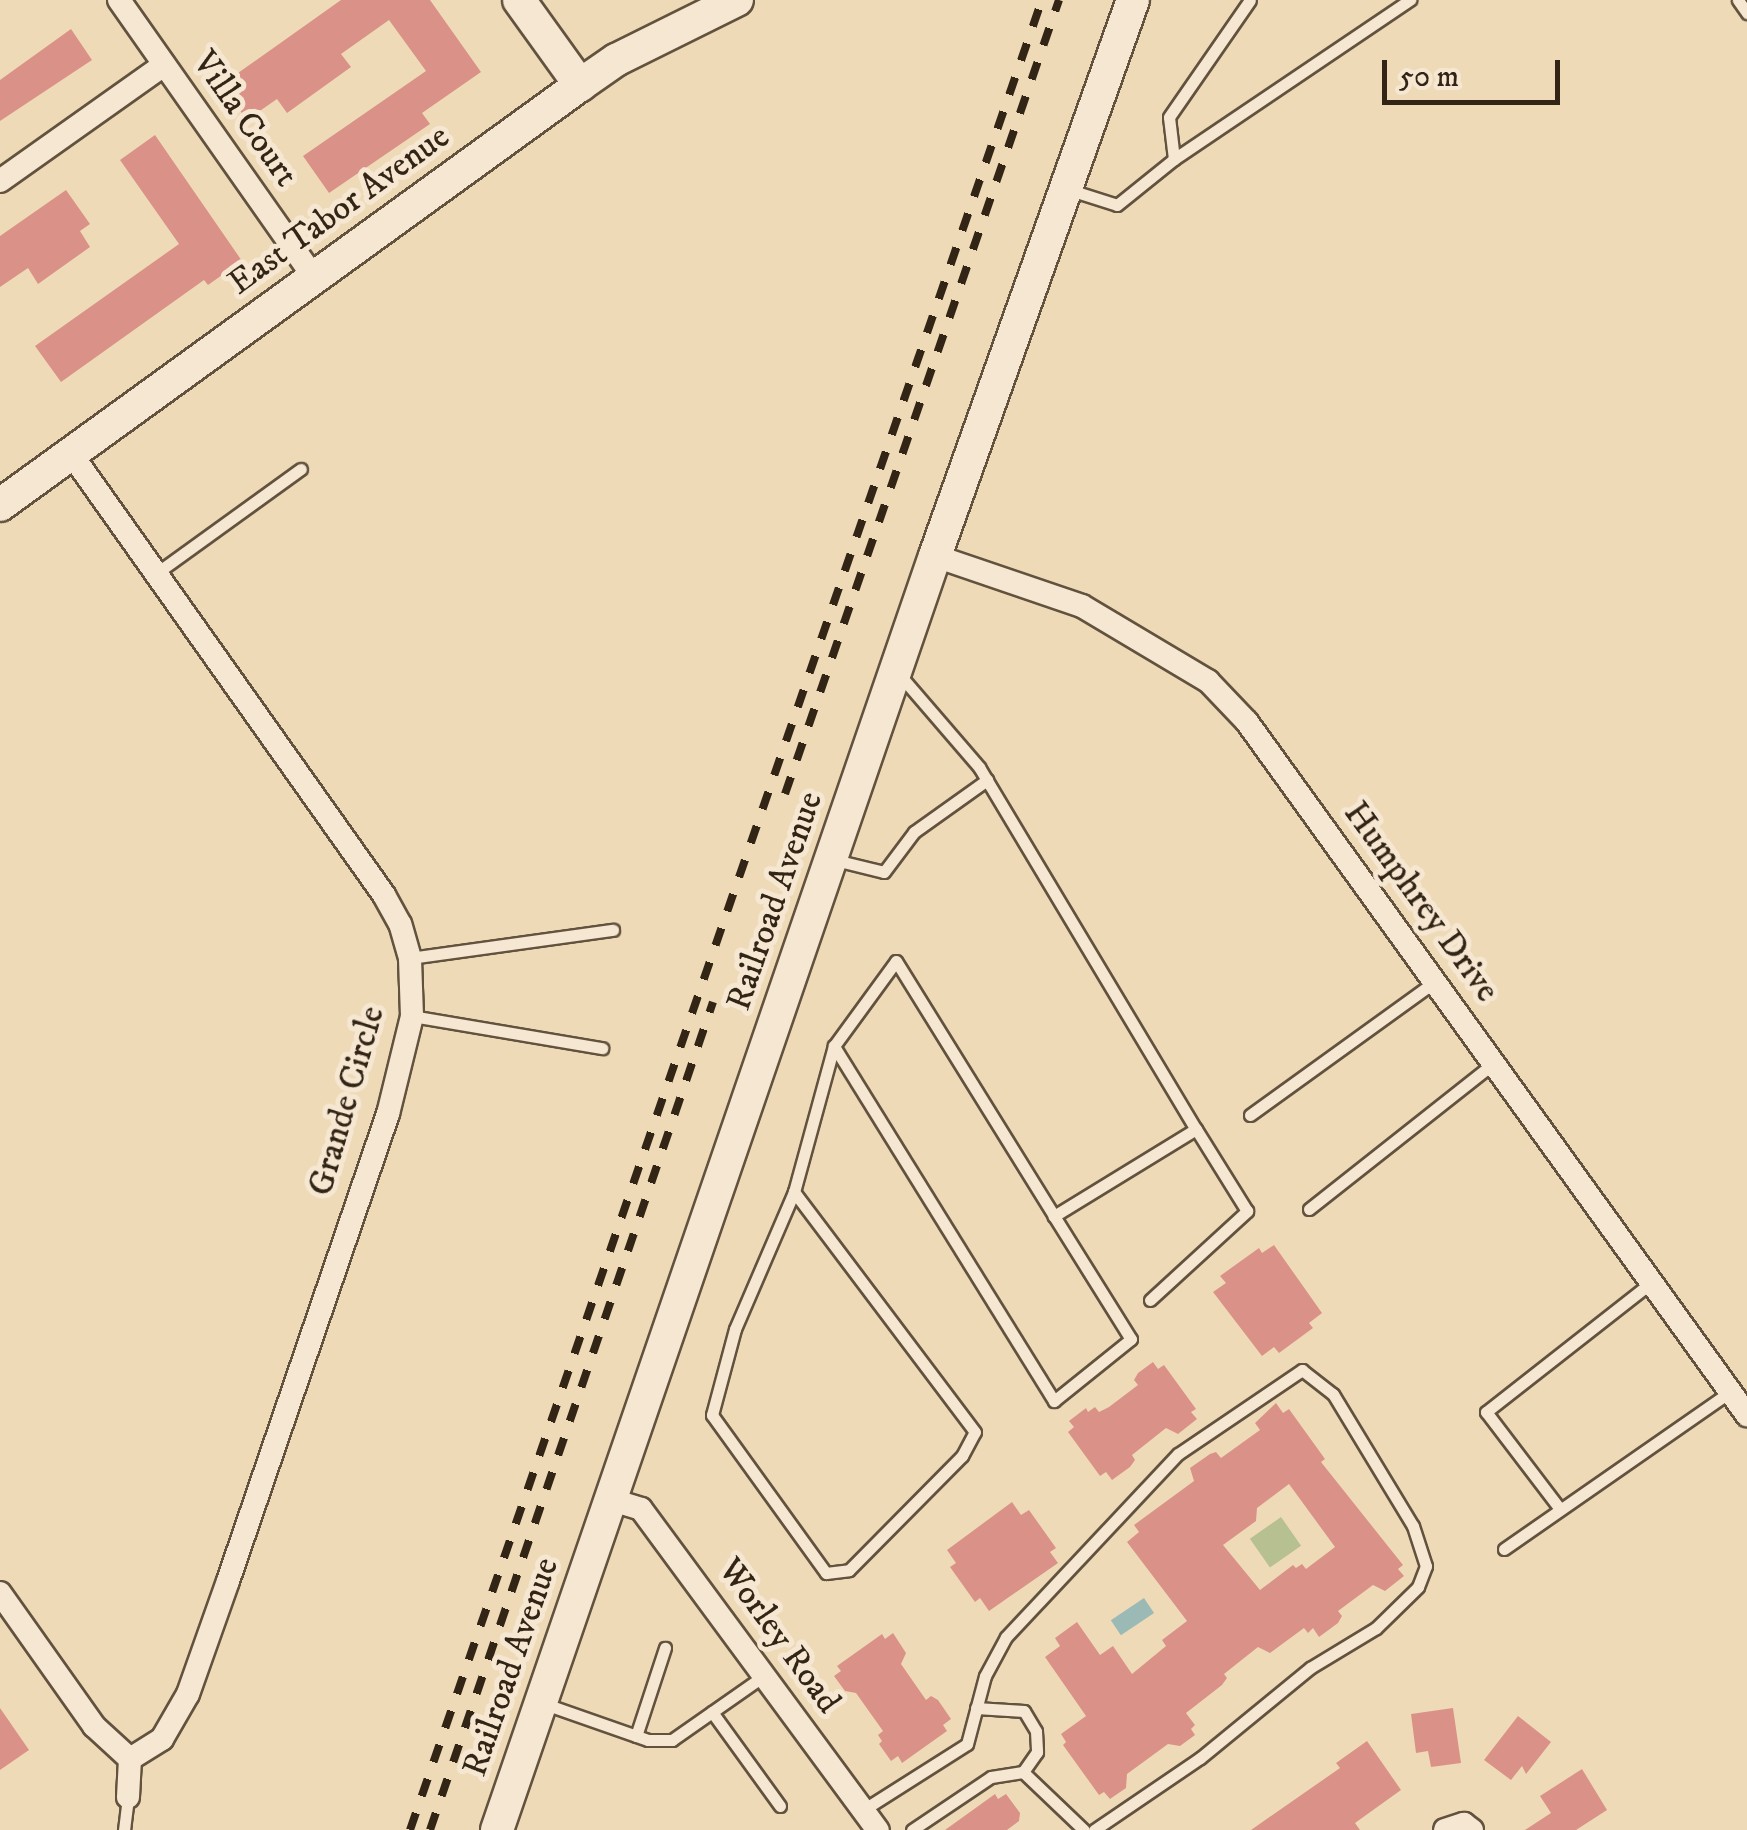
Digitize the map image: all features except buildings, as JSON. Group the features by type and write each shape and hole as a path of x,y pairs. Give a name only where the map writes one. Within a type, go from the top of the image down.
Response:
{"main road":[{"path":"519,0 580,85"},
{"name":"East Tabor Avenue","path":"0,506 616,60 737,0"},
{"name":"Railroad Avenue","path":"497,1830 935,556 1133,0"}],"street":[{"name":"Villa Court","path":"119,0 314,277"},
{"path":"0,182 164,65"},
{"name":"Grande Circle","path":"72,455 384,895 400,924 410,958 412,1016 388,1114 188,1694 162,1739 130,1760"},
{"name":"Humphrey Drive","path":"935,556 1082,606 1208,682 1247,722 1747,1415"},
{"name":"Worley Road","path":"612,1500 641,1509 878,1830"},
{"path":"0,1593 94,1726 130,1760 128,1797"},
{"path":"1445,1830 1464,1824 1472,1830"}],"lane":[{"path":"1174,159 1169,117 1250,0"},
{"path":"1064,188 1117,205 1174,159 1410,0"},
{"path":"1738,0 1747,12"},
{"path":"158,572 301,469"},
{"path":"896,671 986,780 1247,1211 1150,1300"},
{"path":"832,859 884,872 914,832 986,780"},
{"path":"410,958 612,930"},
{"path":"794,1192 974,1432 962,1456 850,1570 826,1573 712,1415 735,1329 794,1192 834,1046 896,961 1130,1340 1054,1401 834,1046"},
{"path":"1250,1115 1436,981"},
{"path":"412,1016 602,1048"},
{"path":"1309,1209 1495,1062"},
{"path":"1054,1216 1196,1129"},
{"path":"1560,1510 1486,1412 1652,1282"},
{"path":"863,1810 967,1744 984,1676 1006,1637 1178,1454 1302,1370 1332,1394 1413,1526 1426,1566 1418,1587 1376,1628 1310,1668 1200,1758 1094,1830"},
{"path":"1504,1548 1730,1392"},
{"path":"636,1736 665,1648"},
{"path":"541,1703 636,1736 672,1740 765,1675"},
{"path":"912,1830 991,1777 1023,1772 1037,1752 1036,1731 1024,1711 976,1708"},
{"path":"712,1712 780,1806"},
{"path":"1023,1772 1084,1830"},
{"path":"124,1830 128,1797"}],"green space":[{"path":"1281,1517 1301,1546 1270,1567 1250,1539"}],"water":[{"path":"1144,1598 1154,1613 1121,1635 1111,1620"}],"railway":[{"path":"410,1830 1042,0"},
{"path":"785,794 1059,0"},
{"path":"430,1830 713,1002"}]}
